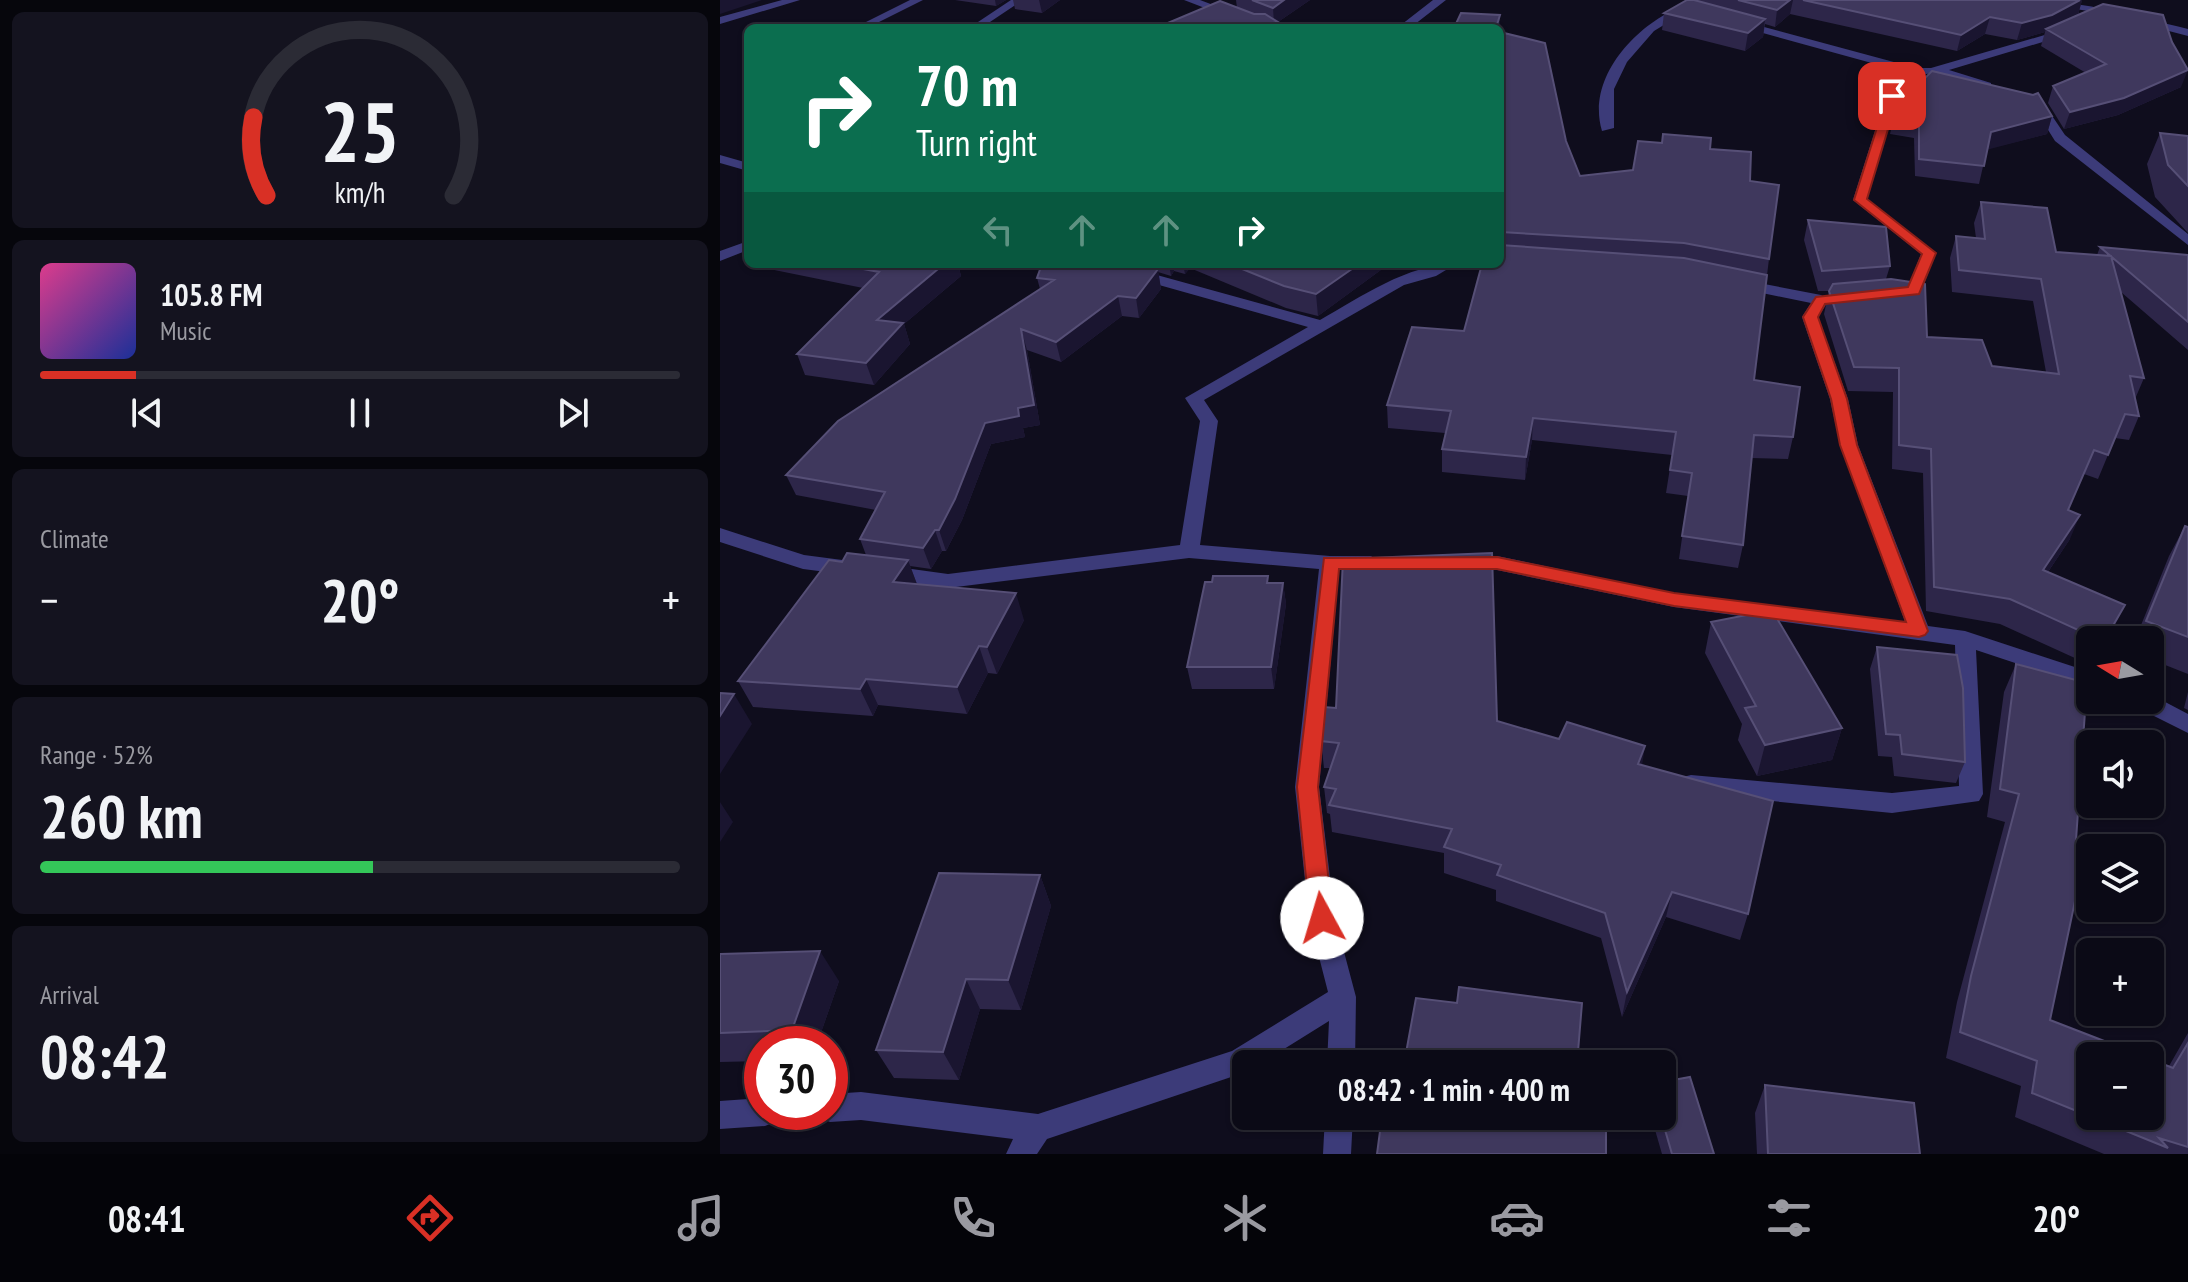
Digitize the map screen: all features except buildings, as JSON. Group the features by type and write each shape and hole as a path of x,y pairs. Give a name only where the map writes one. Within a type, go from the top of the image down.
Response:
{"street":[{"path":"720,21 794,0"},
{"path":"1190,0 1218,4 1260,24"},
{"path":"1408,24 1440,0"},
{"path":"2028,0 2101,10 2188,33"},
{"path":"1607,128 1608,86 1628,52 1666,15 1686,9 1701,13"},
{"path":"1730,21 1916,72 1936,70 2052,36 2101,10"},
{"path":"1936,70 2008,92"},
{"path":"1883,294 1914,291 1929,253 1860,200 1892,96 1916,72"},
{"path":"2022,97 2037,101 2060,138 2188,241"},
{"path":"720,159 744,166"},
{"path":"720,256 744,247"},
{"path":"1114,268 1319,325"},
{"path":"1189,551 1209,421 1194,398 1399,282 1440,268"},
{"path":"1728,281 1828,300 1810,317 1839,399 1849,445 1919,631"},
{"path":"720,535 803,562 948,581 1189,551 1330,563 1391,563"},
{"path":"1330,563 1307,787 1322,918 1343,997 1341,1050"},
{"path":"1452,563 1497,563 1674,600 1965,639 2076,675"},
{"path":"1679,783 1892,803 1971,794 1965,639"},
{"path":"2164,711 2188,724"},
{"path":"848,1107 1038,1128 1239,1062 1343,997"},
{"path":"720,1115 744,1113"},
{"path":"1020,1154 1038,1128"},
{"path":"1337,1154 1338,1130"}],"lane":[{"path":"867,24 918,0"},
{"path":"980,24 1018,0"}],"route":[{"path":"1322,918 1307,787 1330,563 1497,563 1674,600 1919,631 1849,445 1839,399 1810,317 1821,300 1914,291 1929,253 1860,200 1892,96"}]}
